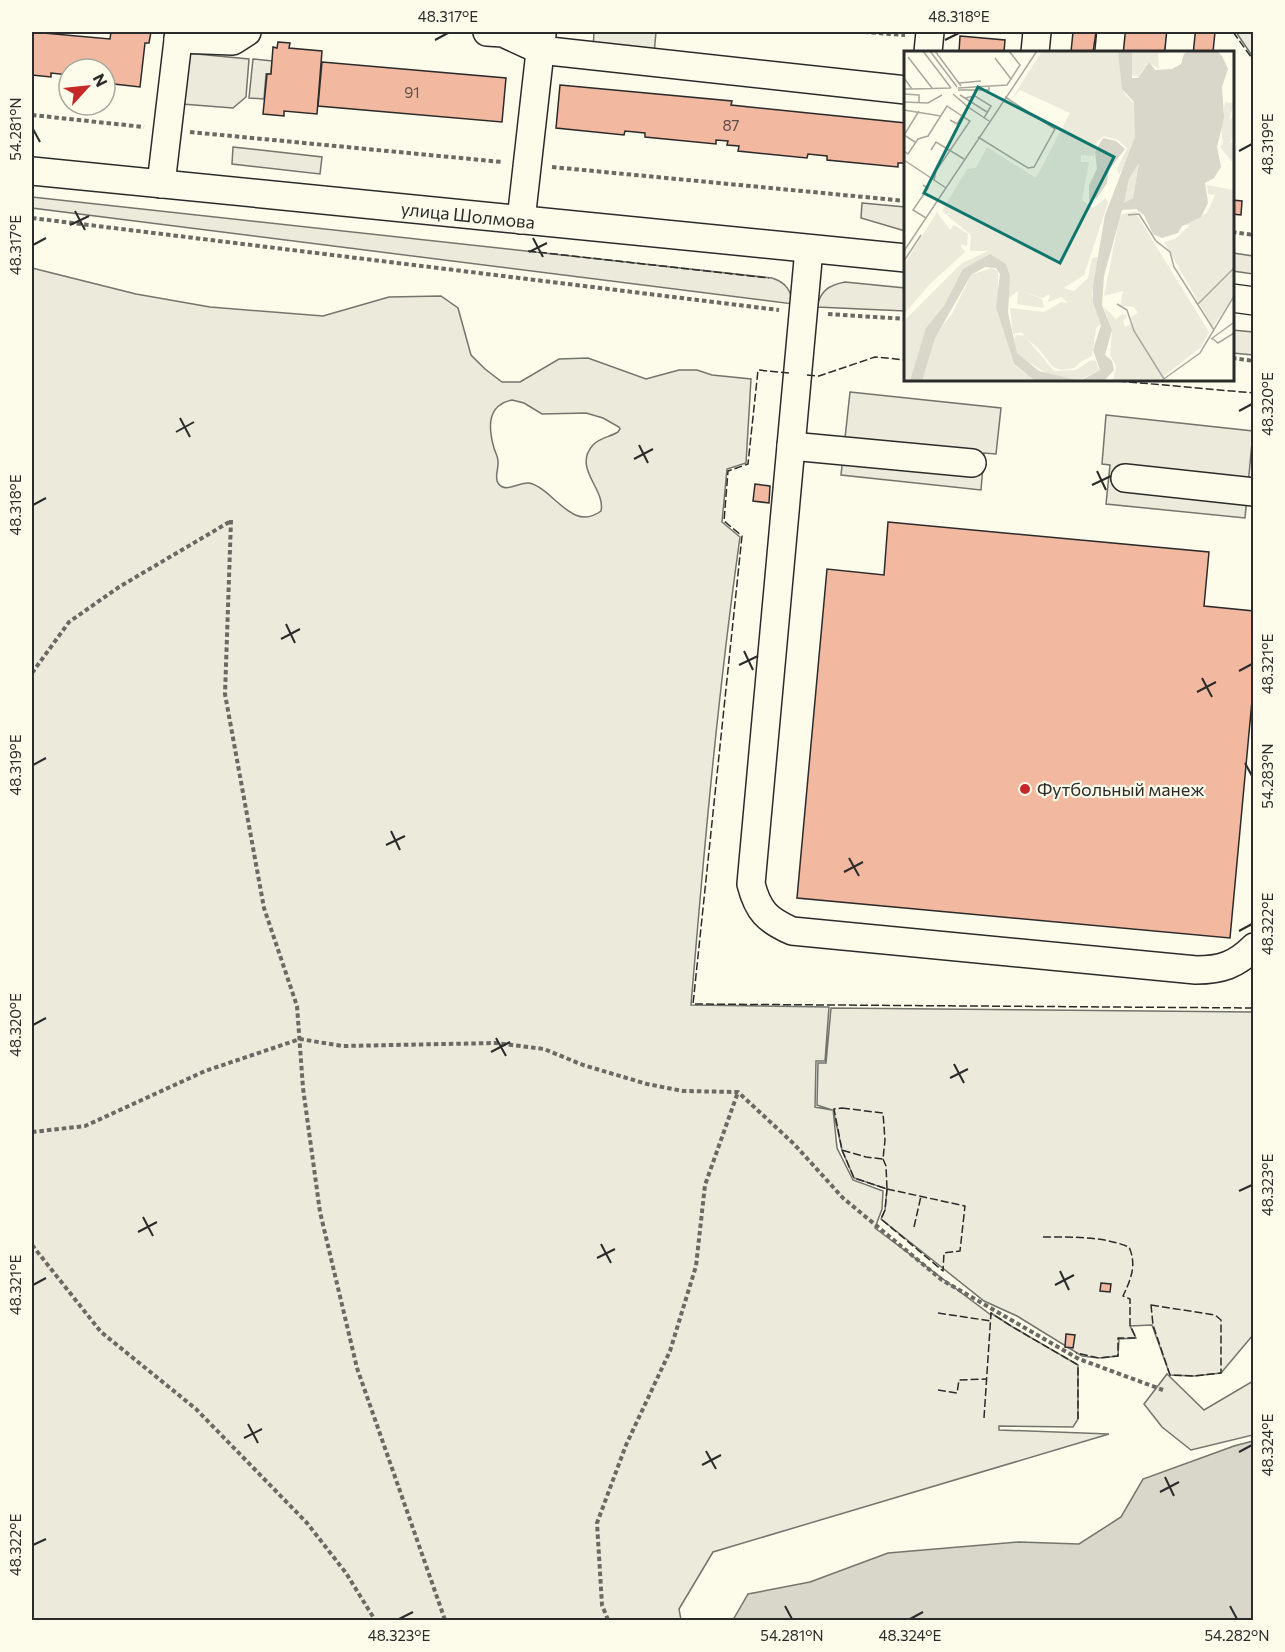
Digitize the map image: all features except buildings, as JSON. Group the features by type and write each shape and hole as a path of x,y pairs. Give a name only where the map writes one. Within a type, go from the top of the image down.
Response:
{"street":[{"path":"160,184 178,35 233,41 247,32"},
{"path":"487,32 904,90"},
{"path":"1035,51 1037,32"},
{"path":"1109,51 1111,32"},
{"path":"1179,51 1181,32"},
{"path":"521,220 541,41"},
{"name":"улица Шолмова","path":"32,171 904,258"},
{"path":"809,249 751,884 755,899 765,915 792,931 1196,970 1217,970 1246,955 1254,947"},
{"path":"1234,298 1254,301"},
{"path":"791,447 972,464"},
{"path":"1125,478 1254,492"}],"path":[{"path":"864,32 929,41"},
{"path":"32,116 904,201"},
{"path":"32,218 803,312 904,319"},
{"path":"1234,232 1254,235"},
{"path":"1234,358 1254,360"},
{"path":"32,673 69,622 119,587 231,520 225,693 264,908 297,1006 303,1088 320,1212 357,1368 445,1620"},
{"path":"32,1132 85,1125 205,1071 300,1039 342,1046 431,1043 505,1044 544,1049 582,1065 647,1084 683,1091 738,1092 794,1144 843,1198 942,1280 1079,1359 1162,1390"},
{"path":"608,1620 602,1605 597,1522 626,1445 670,1351 696,1266 705,1185 738,1092"},
{"path":"32,1245 101,1332 196,1409 307,1523 345,1573 375,1620"}],"shaded area":[{"path":"594,32 656,32 654,54 593,49"},
{"path":"1236,32 1253,32 1253,57 1238,35"},
{"path":"186,53 249,59 246,97 233,108 182,104"},
{"path":"253,59 272,61 271,74 266,74 264,99 249,98"},
{"path":"233,147 322,157 320,174 232,164"},
{"path":"32,197 772,278 787,288 793,304 32,208"},
{"path":"862,203 904,207 904,231 861,218"},
{"path":"1234,253 1253,256 1253,274 1234,271"},
{"path":"32,268 136,294 210,307 323,316 389,297 441,296 458,308 471,355 502,382 520,382 559,359 588,358 646,379 679,370 697,370 712,375 751,379 746,463 727,469 722,522 740,537 712,771 691,1005 829,1007 825,1061 816,1061 815,1107 832,1110 817,1105 818,1063 826,1063 831,1008 1253,1012 1253,1335 1221,1373 1194,1376 1170,1375 1152,1325 1130,1326 1136,1338 1119,1339 1118,1356 1099,1358 1082,1356 1017,1316 984,1301 881,1219 885,1210 887,1189 854,1178 842,1150 833,1109 837,1148 853,1180 883,1191 882,1209 875,1228 991,1315 991,1313 1078,1365 1078,1419 1073,1427 999,1426 999,1430 1109,1434 713,1552 679,1609 681,1620 32,1620","holes":["512,400 524,403 542,414 586,413 603,418 619,427 618,432 593,445 586,462 599,495 601,511 591,516 581,517 529,483 508,488 498,483 496,478 498,459 491,432 491,418 498,407 504,403"]},
{"path":"845,282 904,288 904,311 817,307 820,297 834,285"},
{"path":"1234,330 1253,332 1253,355 1234,353"},
{"path":"850,392 1001,408 996,454 984,453 981,490 841,475"},
{"path":"1106,415 1253,431 1245,518 1106,504 1110,465 1102,464"},
{"path":"1167,1374 1204,1410 1253,1381 1253,1435 1191,1450 1162,1427 1144,1404"},
{"path":"1253,1441 1253,1620 733,1620 748,1594 810,1582 888,1553 1019,1542 1079,1544 1121,1517 1143,1479"}],"fence":[{"path":"1233,32 1254,61"},
{"path":"528,251 769,278"},
{"path":"807,375 819,376 875,357 904,360"},
{"path":"789,373 758,370 748,464 728,471 724,521 742,536 693,1004 1254,1008"},
{"path":"1118,381 1254,393"},
{"path":"842,1108 883,1113 885,1140 883,1159 842,1150 834,1109 842,1108"},
{"path":"842,1150 854,1178 887,1189 886,1166 883,1159"},
{"path":"887,1189 965,1206 960,1251 944,1253 943,1271 881,1219 885,1210 887,1189"},
{"path":"914,1227 921,1196"},
{"path":"1043,1237 1087,1238 1119,1243 1129,1247 1133,1260 1132,1272 1123,1296 1130,1299 1130,1325 1136,1338 1118,1338 1118,1356 1099,1358 1076,1353"},
{"path":"1151,1305 1215,1315 1221,1320 1221,1373 1194,1376 1170,1375 1153,1325 1151,1305"},
{"path":"938,1313 991,1321"},
{"path":"984,1418 991,1313 1078,1365 1078,1419"},
{"path":"938,1390 957,1393 959,1380 986,1379"}],"place":[{"name":"Футбольный манеж","path":"1025,789"}]}
